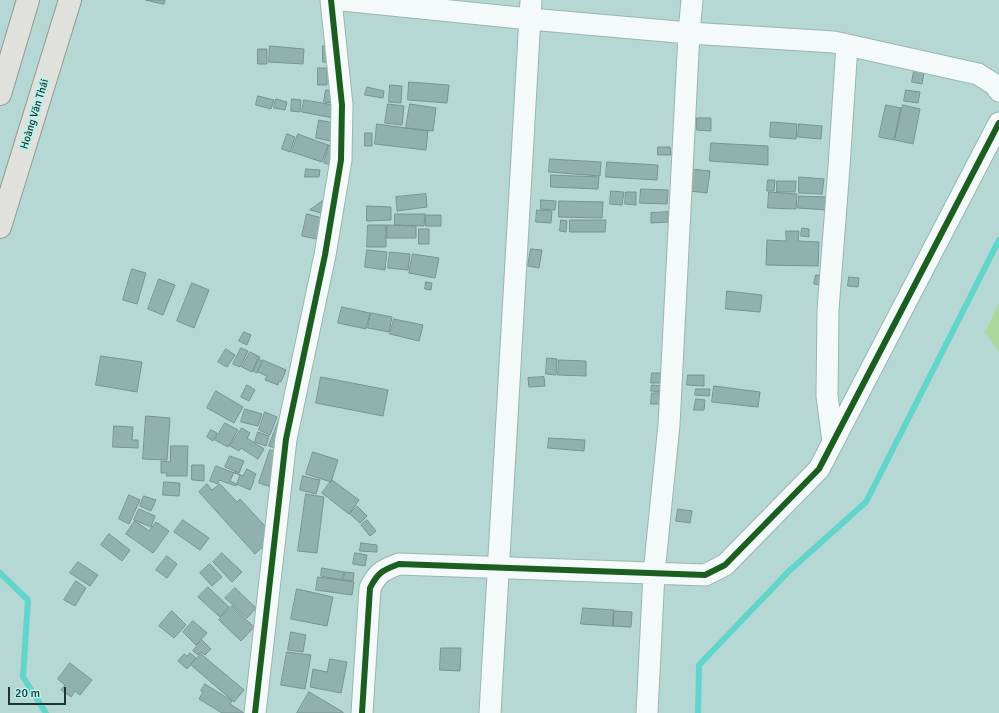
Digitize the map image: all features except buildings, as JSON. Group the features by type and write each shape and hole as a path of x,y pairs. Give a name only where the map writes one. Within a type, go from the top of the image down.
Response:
{"main road":[{"path":"0,94 28,0"},
{"name":"Hoàng Văn Thái","path":"0,227 70,0"}],"street":[{"path":"255,713 286,439 325,255 341,160 342,105 331,0"},
{"path":"342,0 530,9 689,33 834,42 978,74 995,85 999,91"},
{"path":"647,713 654,574 669,425 689,33 692,0"},
{"path":"490,713 530,9"},
{"path":"833,441 827,396 828,310 847,45"},
{"path":"362,713 370,588 375,578 384,570 399,564 706,576 725,565 819,469 999,123"}],"green space":[{"path":"999,303 999,352 985,332"}],"waterway":[{"path":"698,713 699,665 789,571 866,502 999,240"},
{"path":"0,573 28,600 23,677 46,713"}],"cycle path":[{"path":"255,713 286,439 325,255 341,160 342,105 331,0"},
{"path":"362,713 370,588 378,575 393,566 399,564 705,575 725,565 819,469 999,123"}]}
